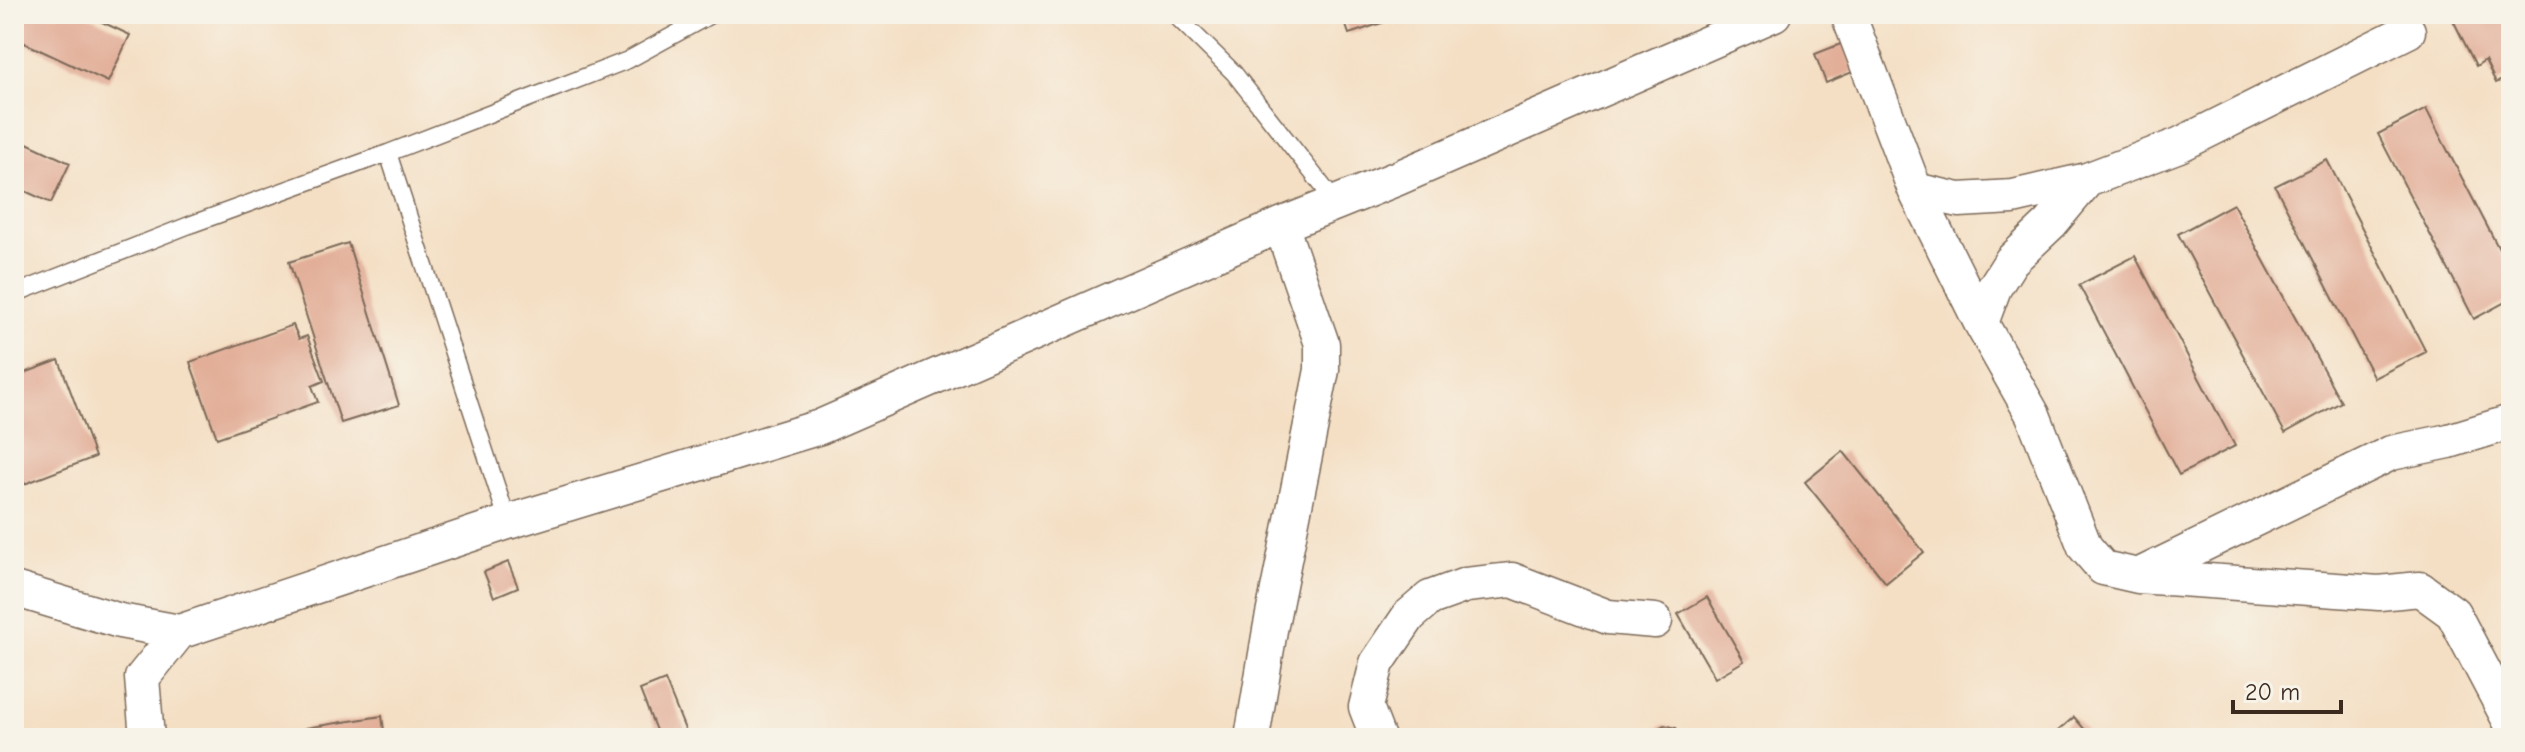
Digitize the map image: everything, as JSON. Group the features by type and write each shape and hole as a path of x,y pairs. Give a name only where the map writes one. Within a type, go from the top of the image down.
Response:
{"street":[{"path":"14,589 120,621 179,632 508,522 820,427 1774,14"},
{"path":"1848,14 1915,190 1981,323 2033,415 2085,547 2103,568 2138,576 2379,593 2420,589 2453,613 2511,723"},
{"path":"1915,190 1973,200 2013,197 2087,180 2179,145 2408,31"},
{"path":"1981,323 1994,288 2011,261 2051,223 2087,180"},
{"path":"1252,738 1270,630 1322,370 1322,344 1281,225"},
{"path":"2138,576 2391,453 2449,441 2511,422"},
{"path":"1378,738 1366,707 1377,663 1409,616 1430,598 1466,585 1512,580 1608,617 1655,621"},
{"path":"147,738 142,678 179,632"}],"lane":[{"path":"14,294 628,60 712,14"},
{"path":"1174,14 1234,73 1336,203"},
{"path":"388,153 508,522"}],"building":[{"path":"14,14 85,14 130,35 108,82 14,38"},
{"path":"1342,14 1395,14 1397,18 1349,34"},
{"path":"2450,14 2510,14 2511,76 2496,83 2485,60 2476,66"},
{"path":"1843,43 1855,71 1826,83 1815,54"},
{"path":"2426,109 2511,272 2511,299 2474,319 2378,134"},
{"path":"14,137 70,163 51,203 14,186"},
{"path":"2327,160 2426,352 2374,378 2275,186"},
{"path":"2233,204 2341,402 2285,433 2178,234"},
{"path":"348,243 399,405 341,423 289,262"},
{"path":"2135,256 2235,446 2179,475 2079,285"},
{"path":"293,325 299,339 307,336 324,381 312,386 318,402 217,438 190,362"},
{"path":"59,360 95,457 14,488 14,377"},
{"path":"1843,451 1924,552 1886,583 1805,482"},
{"path":"508,562 518,587 494,597 484,572"},
{"path":"1707,597 1744,661 1715,678 1678,614"},
{"path":"665,680 686,732 659,738 640,690"},
{"path":"382,716 385,738 306,738 305,728"},
{"path":"2074,717 2092,738 2050,738"},
{"path":"1664,725 1676,728 1684,738 1648,738"}]}
